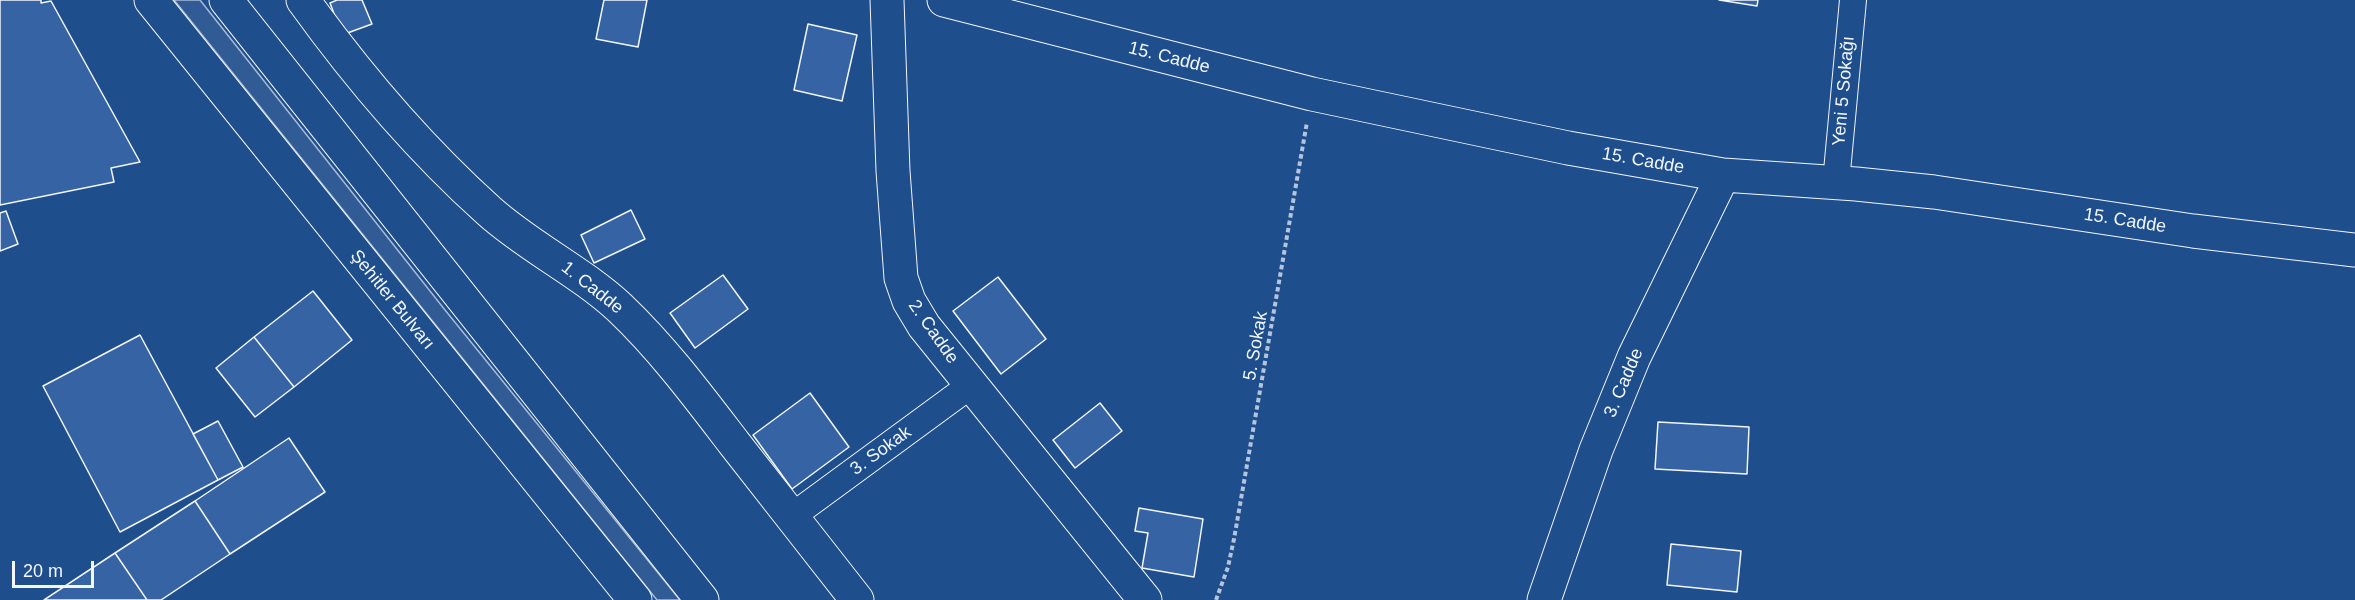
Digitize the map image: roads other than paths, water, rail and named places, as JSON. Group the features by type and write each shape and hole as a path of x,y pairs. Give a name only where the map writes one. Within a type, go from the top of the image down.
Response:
{"street":[{"name":"Şehitler Bulvarı","path":"151,0 635,600"},
{"path":"226,0 702,600"},
{"name":"1. Cadde","path":"303,0 365,80 489,211 590,284 619,307 647,336 680,373 857,600"},
{"name":"2. Cadde","path":"888,0 893,171 901,278 909,302 924,326 1145,600"},
{"name":"15. Cadde","path":"944,0 1312,94 1502,135 1723,175 1836,182 2022,204 2193,231 2355,250"},
{"name":"Yeni 5 Sokağı","path":"1836,182 1853,0"},
{"name":"3. Cadde","path":"1544,600 1596,450 1634,357 1723,175"},
{"name":"3. Sokak","path":"791,516 971,385"}]}
